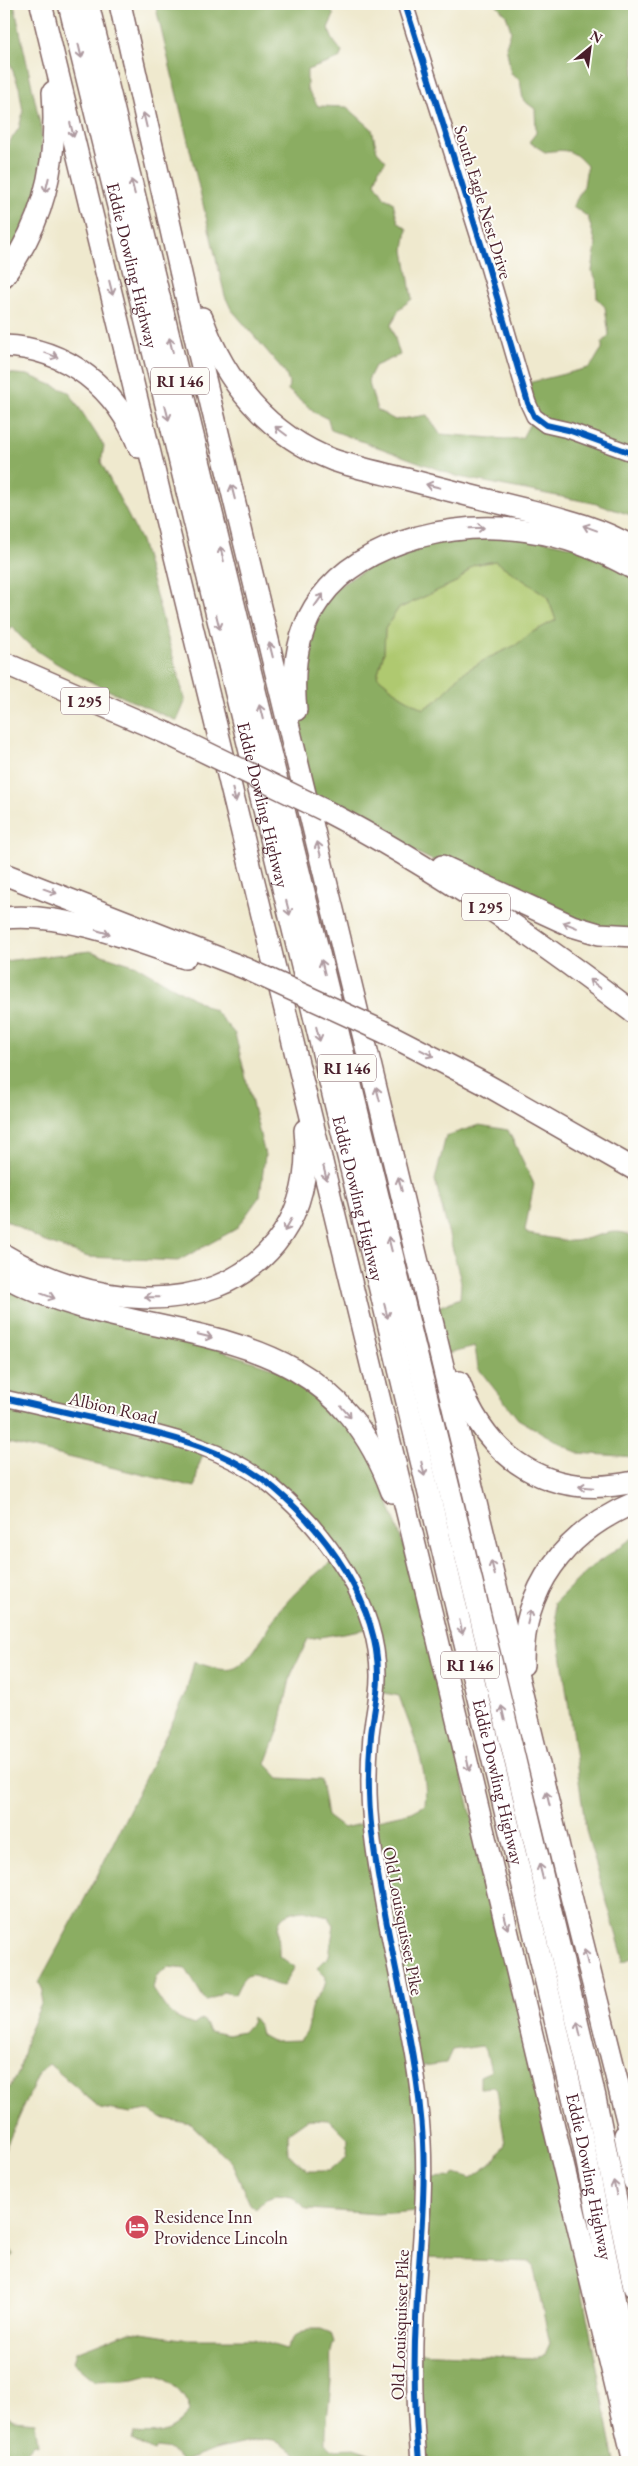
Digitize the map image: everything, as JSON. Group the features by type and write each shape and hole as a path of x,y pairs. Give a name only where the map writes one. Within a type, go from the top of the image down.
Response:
{"highway":[{"name":"Eddie Dowling Highway","path":"69,4 367,1234 558,2036 608,2259 634,2397"},
{"name":"Eddie Dowling Highway","path":"88,4 497,1686 589,2072 634,2287"},
{"path":"120,4 160,185 303,783 614,2072 634,2148"},
{"path":"4,276 20,253 34,226 45,196 51,166 54,105 42,9"},
{"path":"42,9 436,1632 634,2462"},
{"path":"160,185 200,313 215,350 237,387 279,430 312,450 345,464 572,522 611,536 634,548"},
{"path":"4,346 41,352 61,359 91,378 112,398 136,437 173,544"},
{"path":"303,783 294,682 298,643 307,620 318,600 333,582 354,565 378,551 422,536 454,530 489,528 526,530 566,539 603,552 634,569"},
{"path":"4,663 166,734"},
{"name":"I 295","path":"4,670 166,734 329,812 408,858 493,912 634,1013"},
{"path":"329,812 572,926 599,934 634,936"},
{"path":"4,874 384,1032 469,1075 564,1127 634,1169"},
{"path":"4,918 46,919 83,927 248,974"},
{"path":"4,1254 36,1272 63,1283 99,1292 130,1296 170,1297 199,1293 222,1285 247,1270 266,1253 287,1228 302,1188 306,1145 293,1040"},
{"path":"564,1127 634,1179"},
{"path":"420,1266 468,1406 482,1429 499,1449 520,1466 556,1482 594,1487 634,1482"},
{"path":"4,1276 42,1294 71,1304 256,1350 283,1362 316,1383 350,1416 380,1463 393,1494 436,1632"},
{"path":"529,1717 523,1675 524,1646 531,1607 542,1581 559,1556 580,1534 605,1516 634,1503"},
{"path":"541,2068 620,2462"},
{"path":"614,2072 634,2181"}],"street":[{"name":"South Eagle Nest Drive","path":"406,4 534,416 546,425 576,433 634,454"},
{"name":"Albion Road","path":"4,1398 172,1437 214,1451"},
{"name":"Old Louisquisset Pike","path":"214,1451 244,1466 267,1482 289,1502 318,1534 353,1586 368,1618 375,1645 378,1674 370,1749 371,1818 380,1891 415,2064 423,2144 423,2229 414,2360 420,2462"}],"green space":[{"path":"4,4 14,4 41,128 42,157 49,160 4,277 4,150 19,128 23,112 19,87 4,48"},
{"path":"155,4 325,4 334,15 328,28 333,40 342,52 339,59 307,70 307,89 318,106 347,107 372,129 377,151 386,161 379,169 375,183 385,198 393,202 398,222 407,229 404,250 412,299 400,308 391,325 400,355 375,366 368,380 377,410 395,420 427,415 440,434 506,439 522,438 535,414 524,384 588,368 602,349 602,343 609,335 605,307 597,299 596,279 592,271 596,244 588,217 573,206 584,186 587,166 573,153 564,151 545,152 529,142 536,133 535,109 523,100 520,80 511,73 506,46 511,31 506,15 496,4 634,4 634,516 593,503 459,477 331,430 328,419 316,413 288,390 289,383 285,372 231,309 225,296"},
{"path":"4,373 28,375 69,392 104,446 101,462 141,541 180,682 185,702 177,721 64,668 25,641 13,627 4,634"},
{"path":"511,534 584,549 634,575 634,940 581,934 333,811 306,787 301,767 294,676 328,593 403,546","holes":["495,561 547,596 556,620 531,633 516,645 488,658 461,674 439,699 423,709 400,695 377,676 384,652 385,629 398,609 458,581 473,565"]},
{"path":"495,561 547,596 556,620 531,633 516,645 488,658 461,674 439,699 423,709 400,695 377,676 384,652 385,629 398,609 458,581 473,565"},
{"path":"90,951 137,966 215,1011 235,1034 265,1155 260,1196 236,1229 178,1261 88,1257 43,1241 4,1219 4,961"},
{"path":"479,1125 508,1130 534,1184 525,1230 528,1234 571,1241 619,1232 634,1238 634,1457 577,1453 518,1419 478,1368 475,1347 447,1354 433,1309 460,1298 461,1282 435,1180 446,1136"},
{"path":"4,1279 297,1376 368,1445 410,1563 562,2186 615,2462 417,2462 415,2353 534,2358 545,2355 550,2344 531,2262 424,2258 418,2211 377,2214 308,2209 292,2197 277,2195 266,2198 256,2209 250,2204 231,2162 191,2124 161,2118 147,2110 131,2113 100,2108 49,2064 40,2071 4,2151 4,2096 19,2072 27,2036 42,2002 43,1991 39,1982 97,1876 185,1696 194,1662 225,1670 235,1668 242,1663 254,1651 283,1606 332,1561 305,1524 246,1474 204,1452 198,1468 195,1487 4,1442","holes":["367,1629 375,1691 399,1696 422,1764 426,1791 425,1805 412,1812 343,1828 327,1816 321,1780 279,1778 266,1764 279,1729 291,1675 308,1639","304,1910 328,1916 334,1925 329,1956 317,1968 326,1977 326,1983 313,2003 308,2027 300,2040 272,2041 261,2035 259,2026 252,2017 251,2023 243,2032 228,2035 209,2031 202,2019 194,2025 179,2019 169,2012 153,1989 156,1976 168,1967 186,1969 206,2002 223,1992 235,1995 240,1984 250,1975 283,1986 295,1967 279,1956 278,1930 281,1919 293,1912","482,2046 486,2050 491,2071 480,2076 480,2088 494,2087 497,2090 505,2144 495,2161 471,2178 456,2173 451,2177 423,2178 415,2067 446,2063 452,2050","308,2119 329,2120 348,2139 347,2156 329,2171 308,2171 289,2155 288,2133"]},
{"path":"634,1537 634,1957 622,1962 623,1957 586,1831 554,1603 591,1567"},
{"path":"4,2237 14,2255 4,2263"},
{"path":"308,2329 321,2329 331,2333 334,2342 331,2357 326,2444 332,2449 354,2448 377,2456 377,2462 310,2462 274,2440 264,2439 215,2450 182,2462 171,2450 157,2448 154,2451 131,2440 133,2433 151,2434 165,2432 177,2425 190,2412 185,2399 175,2387 162,2378 149,2375 129,2380 95,2381 73,2362 76,2352 130,2331 181,2339 254,2339 286,2349 295,2336"},
{"path":"4,2415 14,2420 35,2422 38,2445 34,2444 27,2450 21,2462 4,2462"}],"cycle path":[{"path":"405,4 487,263 528,403 534,416 546,425 568,430 634,454"},
{"path":"4,1398 160,1434 220,1454 239,1464 274,1488 313,1526 346,1572 360,1597 370,1623 376,1650 378,1677 369,1760 369,1797 372,1833 384,1911 414,2064 423,2142 423,2209 415,2355 419,2462"}],"place":[{"name":"Residence Inn Providence Lincoln","path":"137,2227"}]}
